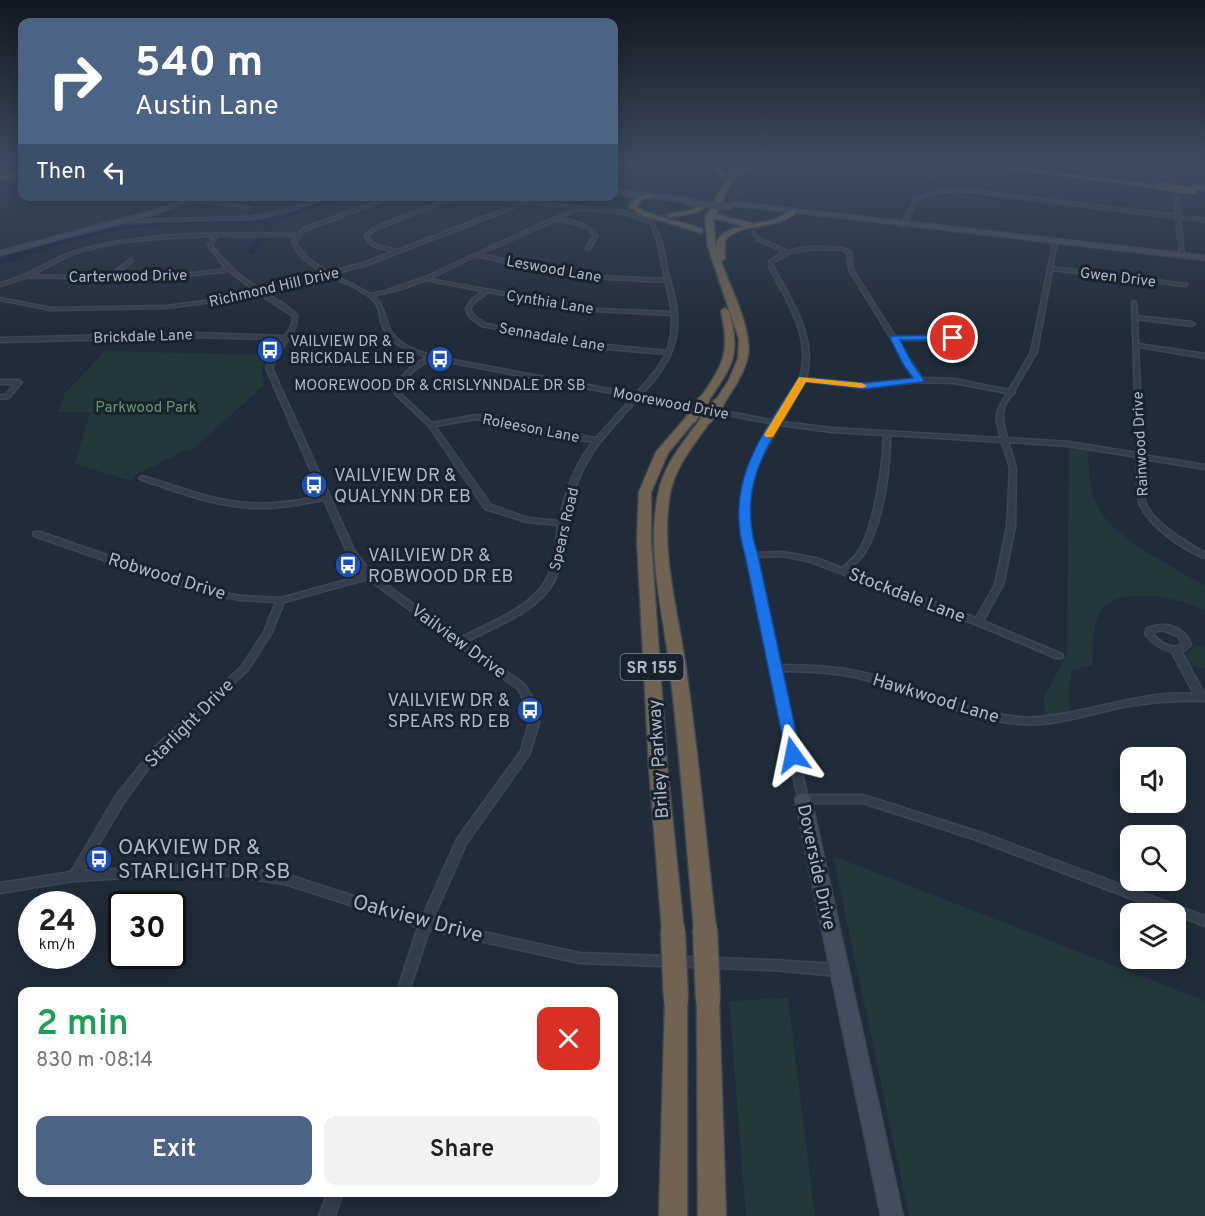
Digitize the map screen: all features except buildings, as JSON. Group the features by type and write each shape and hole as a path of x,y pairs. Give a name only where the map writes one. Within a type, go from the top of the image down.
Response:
{"highway":[{"path":"668,219 699,231"},
{"name":"Briley Parkway","path":"702,219 699,231 711,262 732,338 730,357 721,378 704,400 699,418 671,473 664,494 661,539 690,768 705,929 712,1216"},
{"name":"Briley Parkway","path":"673,1216 676,1000 673,931 658,766 645,540 645,492 662,452 719,403 734,380 743,358 744,339 712,247 710,219"},
{"path":"722,219 726,221 763,223 777,219"},
{"path":"722,274 720,241 724,235 780,222 783,219"}],"main road":[{"path":"0,253 132,219"},
{"path":"854,219 1205,258"},
{"name":"Doverside Drive","path":"803,799 892,1216"}],"street":[{"path":"124,221 219,219"},
{"path":"0,285 28,276 53,260 118,242 165,236 298,235 329,219"},
{"path":"397,251 375,246 368,241 367,235 374,229 400,219"},
{"name":"Richmond Hill Drive","path":"0,299 51,309 166,307 207,303 365,264 482,219"},
{"path":"298,235 294,243 305,259 372,295 396,291 428,280 476,255 558,219 590,229 596,236 587,249"},
{"name":"Spears Road","path":"460,642 522,607 543,592 554,576 559,563 562,524 579,472 596,440 659,371 670,353 674,338 668,280 651,222 642,219"},
{"path":"903,225 906,219"},
{"path":"1179,219 1182,255"},
{"path":"753,233 758,239 787,252 827,248 844,249 849,252 851,270 894,338 907,364 920,380"},
{"name":"Vailview Drive","path":"216,236 210,245 228,270 257,292 295,315 296,322 270,359 269,368 351,552 369,576 522,687 531,704 534,723 526,752 461,842 425,924 405,987"},
{"path":"978,622 999,585 1011,527 1013,468 999,422 1000,409 1034,352 1055,242"},
{"name":"Doverside Drive","path":"787,252 772,261 771,266 801,327 807,360 803,379 755,460 747,482 743,510 746,537 752,555 803,799"},
{"name":"Leswood Lane","path":"476,255 573,276 668,280"},
{"path":"107,279 131,260"},
{"name":"Gwen Drive","path":"1050,268 1185,285"},
{"name":"Carterwood Drive","path":"28,276 107,279 165,278 228,270"},
{"name":"Cynthia Lane","path":"428,280 596,310 673,314"},
{"name":"Sennadale Lane","path":"487,291 473,301 468,309 472,317 484,325 596,346 670,353"},
{"name":"Moorewood Drive","path":"372,295 382,307 390,336 402,345 431,357 778,423 887,434 1069,444 1205,467"},
{"name":"Rainwood Drive","path":"1134,302 1139,456 1143,503 1152,520 1173,537 1205,556"},
{"path":"1134,317 1192,324"},
{"name":"Brickdale Lane","path":"0,340 193,335 285,338"},
{"path":"894,338 953,338"},
{"path":"1136,345 1205,356"},
{"path":"431,357 413,367 401,378 398,394 431,425 488,507 527,520 562,524"},
{"path":"803,379 864,386 920,380 954,381 1012,392"},
{"path":"0,382 19,382 7,397 0,398"},
{"name":"Roleeson Lane","path":"431,425 476,417 500,419 557,434 596,440"},
{"path":"843,571 861,554 869,538 888,455 887,434"},
{"path":"142,478 214,500 237,504 261,506 327,497"},
{"name":"Robwood Drive","path":"37,534 203,591 240,598 281,600 369,576"},
{"name":"Stockdale Lane","path":"752,555 783,554 813,560 978,622 1059,656"},
{"name":"Starlight Drive","path":"74,876 120,799 157,750 245,668 268,632 281,600"},
{"path":"1175,649 1203,698"},
{"name":"Hawkwood Lane","path":"774,668 823,668 863,676 976,713 1013,721 1045,721 1143,700 1190,696 1203,698"},
{"path":"803,799 863,799 981,837 1205,921"},
{"name":"Oakview Drive","path":"0,888 74,876 211,868 285,879 425,924 580,958 772,965 838,970"},
{"path":"327,1216 334,1197"}],"green space":[{"name":"Parkwood Park","path":"105,351 265,355 262,370 264,385 192,450 181,452 135,475 131,481 75,464 90,412 58,412 65,393"},
{"path":"1069,446 1088,449 1093,495 1107,520 1132,542 1205,586 1205,610 1154,596 1127,597 1105,606 1095,626 1092,665 1072,671 1069,712 1045,716 1044,697 1067,653"},
{"path":"1195,646 1205,647 1205,668 1191,666 1186,655"},
{"path":"833,856 1205,1001 1205,1216 909,1216"},
{"path":"788,998 815,1216 746,1216 729,1001"}],"waterway":[{"path":"267,222 277,219"},
{"path":"0,262 48,245 112,229 173,224 267,222"},
{"path":"252,251 269,229 267,222"}],"slow traffic":[{"path":"770,435 803,379 862,386"}],"place":[{"name":"VAILVIEW DR & BRICKDALE LN EB","path":"270,350"},
{"name":"MOOREWOOD DR & CRISLYNNDALE DR SB","path":"440,359"},
{"name":"VAILVIEW DR & QUALYNN DR EB","path":"314,485"},
{"name":"VAILVIEW DR & ROBWOOD DR EB","path":"348,565"},
{"name":"VAILVIEW DR & SPEARS RD EB","path":"530,710"},
{"name":"OAKVIEW DR & STARLIGHT DR SB","path":"99,859"}],"route":[{"path":"793,755 752,555 746,537 743,510 747,482 755,460 803,379 864,386 881,386 920,380 907,364 894,338 953,338"}]}
